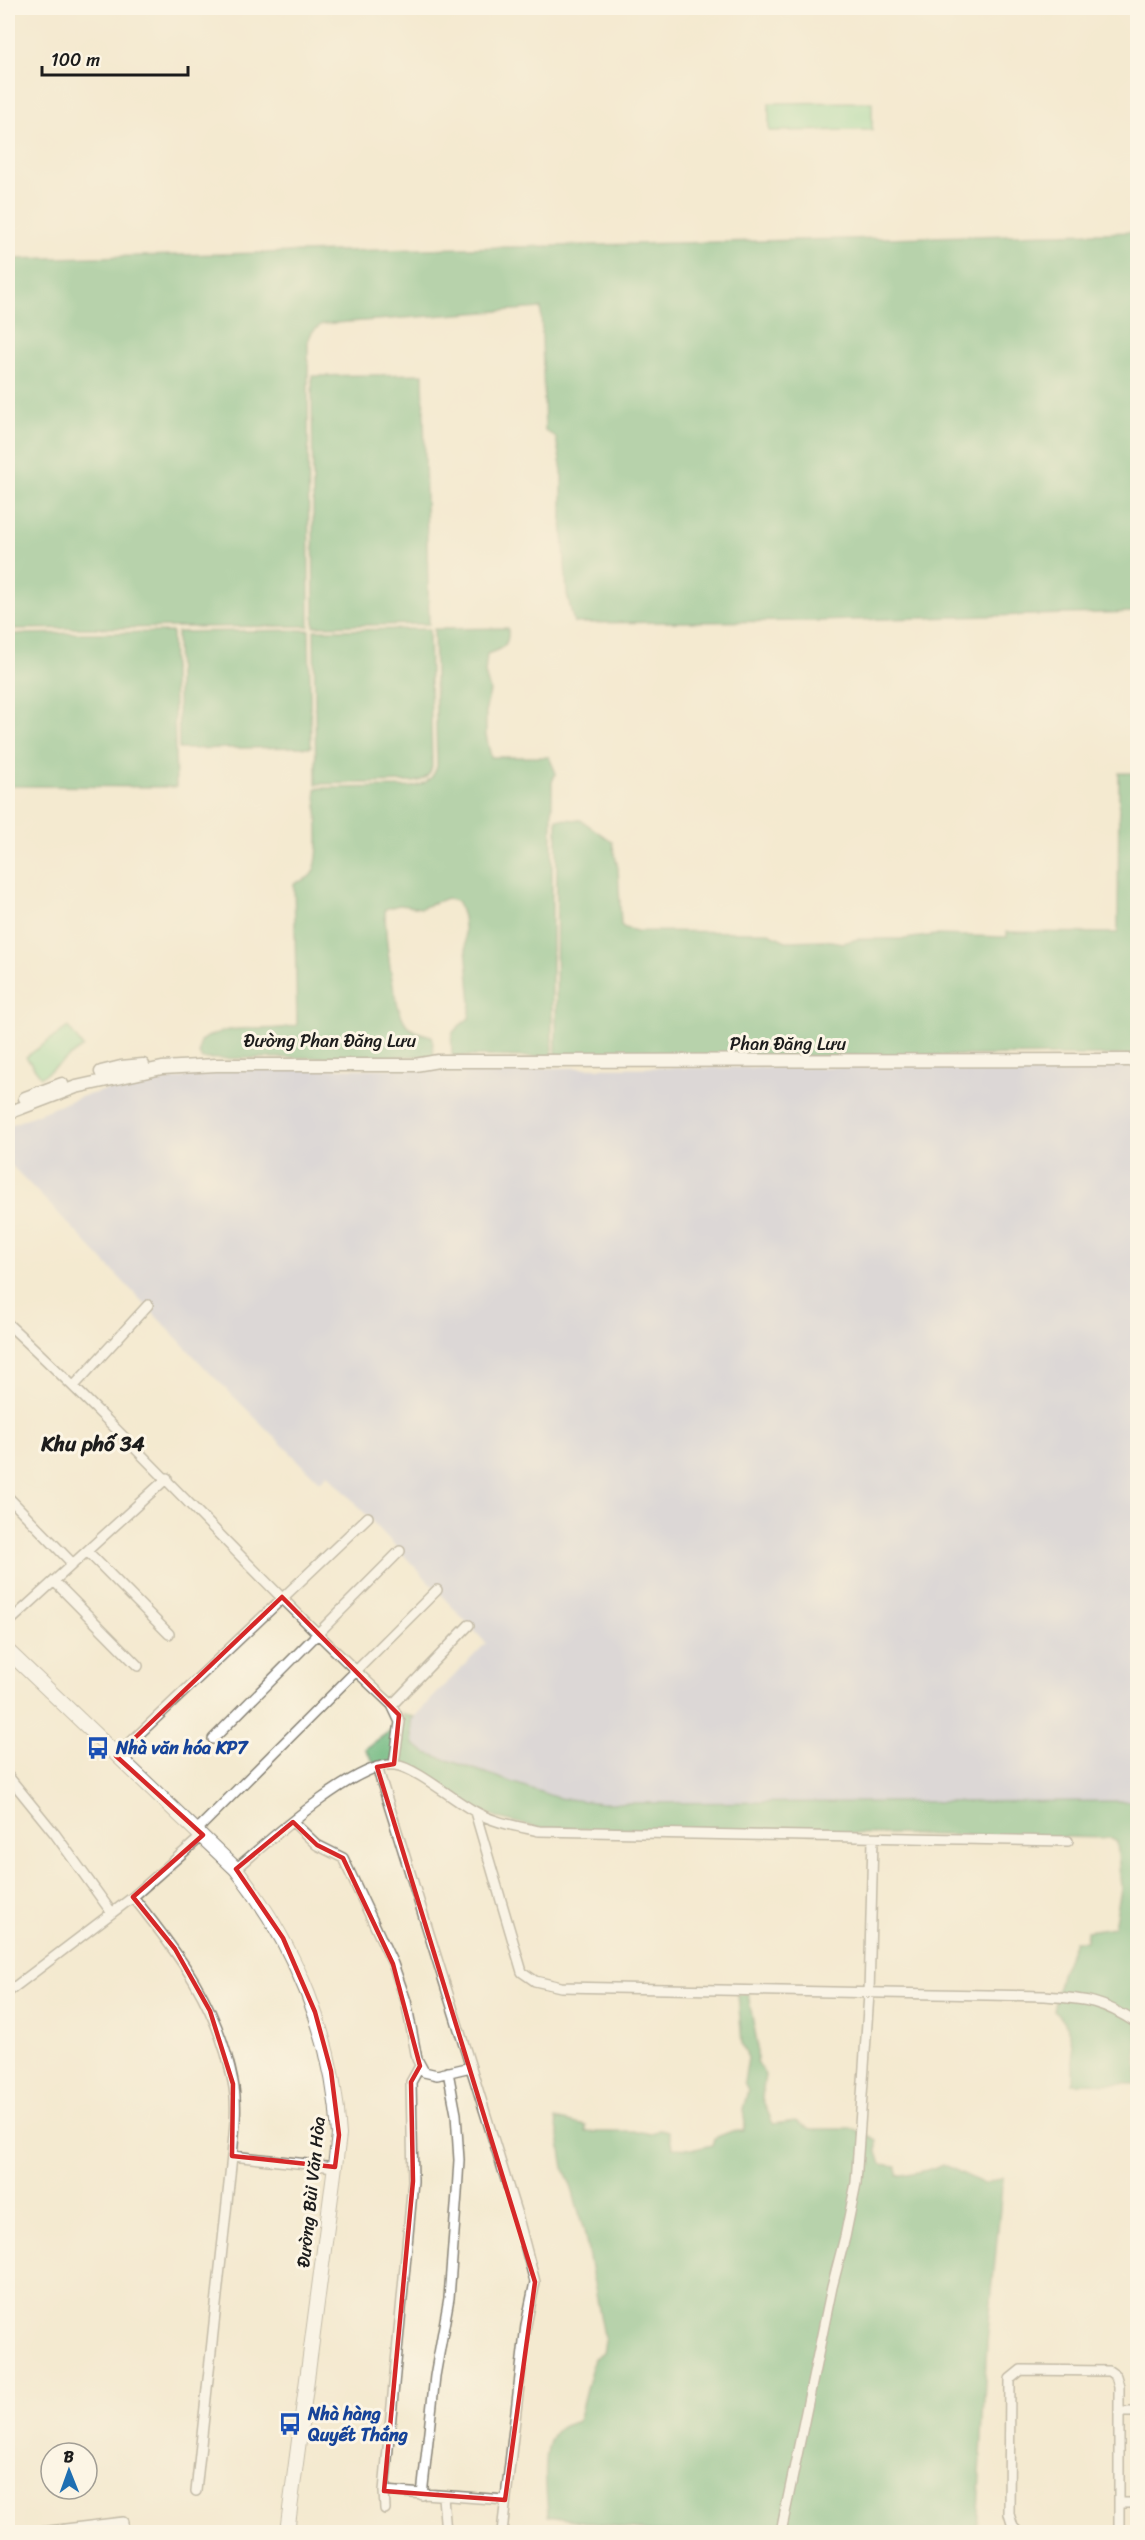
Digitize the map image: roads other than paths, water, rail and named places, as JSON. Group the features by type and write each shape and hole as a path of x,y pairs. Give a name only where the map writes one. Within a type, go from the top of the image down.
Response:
{"main road":[{"name":"Đường Bùi Văn Hòa","path":"8,1651 116,1756 200,1832 236,1869 255,1893 283,1938 315,2012 325,2042 338,2102 339,2135 288,2532"}],"street":[{"name":"Đường Phan Đăng Lưu","path":"8,1106 43,1090 121,1066 250,1059 424,1058 438,1061"},
{"name":"Phan Đăng Lưu","path":"438,1061 544,1063 1137,1060"},
{"name":"Đường Phan Đăng Lưu","path":"8,1113 76,1087 162,1068 216,1065 416,1065 438,1061"},
{"path":"74,1386 148,1305"},
{"path":"8,1324 167,1478 282,1597 393,1705 400,1722 394,1764"},
{"path":"8,1623 167,1478"},
{"path":"8,1497 73,1564"},
{"path":"116,1756 368,1517"},
{"path":"87,1551 169,1634"},
{"path":"213,1739 400,1551"},
{"path":"54,1581 138,1666"},
{"path":"8,1992 133,1897 200,1832 437,1590"},
{"path":"393,1705 469,1625"},
{"path":"236,1869 342,1784 377,1767 394,1764 410,1770 475,1812 496,1821 539,1831 1068,1841"},
{"path":"377,1767 518,2218 535,2282 526,2325 502,2532"},
{"path":"8,1776 55,1834 112,1913"},
{"path":"475,1812 522,1972 535,1981 561,1987 1077,1998 1098,2001 1116,2009 1137,2024"},
{"path":"293,1822 317,1845 343,1858 393,1964 406,2001 420,2066 424,2072 437,2075 471,2067"},
{"path":"781,2532 856,2183 869,1994 873,1839"},
{"path":"133,1897 175,1949 194,1978 210,2011 233,2084 235,2118 232,2157 196,2491"},
{"path":"385,2509 384,2491 413,2181 411,2082 420,2066"},
{"path":"422,2495 435,2376 449,2298 457,2193 459,2160 456,2114 448,2073"},
{"path":"232,2157 335,2167"},
{"path":"1018,2532 1013,2527 1009,2514 1010,2379 1021,2370 1109,2371 1116,2376 1119,2387 1119,2532"},
{"path":"1119,2412 1137,2412"},
{"path":"384,2491 505,2500"},
{"path":"443,2497 446,2532"},
{"path":"1119,2503 1137,2503"},
{"path":"41,2532 123,2522"}],"place":[{"name":"Nhà văn hóa KP7","path":"98,1748"},
{"name":"Nhà hàng Quyết Thắng","path":"290,2424"}],"district":[{"name":"Khu phố 34","path":"93,1444"}]}
